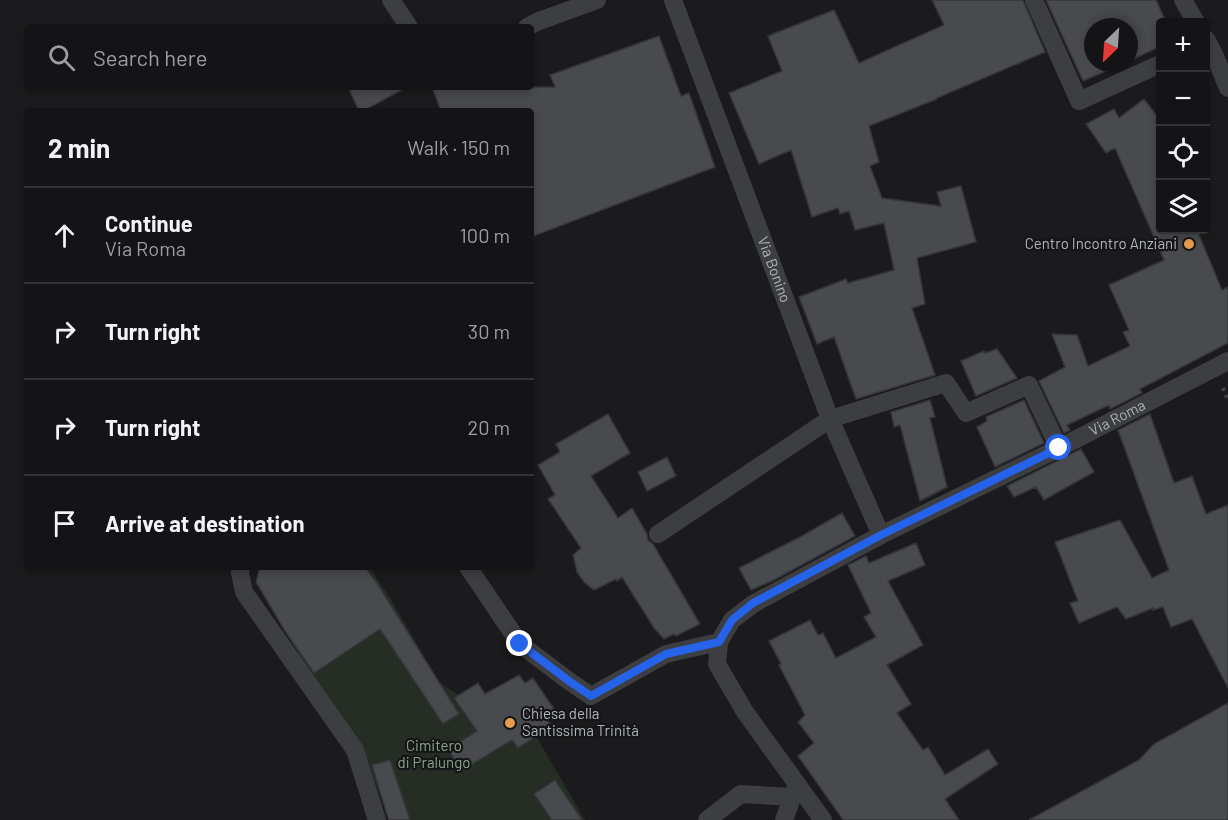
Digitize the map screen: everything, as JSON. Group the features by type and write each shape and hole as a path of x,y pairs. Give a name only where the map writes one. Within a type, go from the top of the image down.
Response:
{"street":[{"path":"391,0 407,24"},
{"path":"534,24 597,0"},
{"name":"Via Bonino","path":"673,0 830,419 881,535"},
{"path":"1034,0 1079,101 1156,66"},
{"path":"1183,0 1194,18"},
{"path":"1210,48 1228,88"},
{"name":"Via Roma","path":"719,642 732,620 753,603 881,535 1059,448 1228,361"},
{"path":"658,534 830,419 946,382 966,414 1029,385 1059,448"},
{"path":"240,570 244,592 355,750 377,820"},
{"path":"470,570 520,644 591,696 666,654 719,642 717,664 745,712 795,791 823,820"},
{"path":"707,820 741,794 795,791"},
{"path":"784,820 795,791"}],"path":[{"path":"1222,386 1228,400"}],"green space":[{"name":"Cimitero di Pralungo","path":"259,570 372,570 438,681 458,695 478,683 486,694 519,675 525,683 533,678 556,712 546,718 552,727 536,736 585,820 389,820 369,766 256,582"}],"building":[{"path":"932,0 1023,0 1045,52 869,126 879,162 870,166 882,198 941,206 937,192 961,186 976,242 917,258 925,304 912,308 935,375 856,399 834,337 817,344 799,297 846,279 848,283 894,270 884,223 855,230 849,211 840,214 838,208 812,217 791,150 759,164 729,93 782,71 768,36 834,10 859,63 944,25"},
{"path":"1046,0 1156,0 1164,18 1156,18 1156,48 1138,57 1138,18 1084,18 1084,72 1104,72 1083,81"},
{"path":"659,36 681,96 689,93 715,167 534,236 534,108 440,108 433,90 534,90 534,87 555,87 550,75"},
{"path":"349,90 402,90 368,108 358,108"},
{"path":"1144,99 1156,115 1156,234 1199,234 1222,290 1228,287 1228,343 1140,389 1142,393 1110,409 1109,405 1067,425 1070,430 1064,433 1039,381 1065,367 1052,334 1077,335 1088,366 1130,346 1123,332 1129,330 1109,285 1164,260 1115,148 1106,153 1086,124 1114,109 1119,118"},
{"path":"997,349 1017,378 976,396 961,361 984,351 985,353"},
{"path":"930,400 935,417 930,418 947,487 920,501 900,425 894,427 891,412"},
{"path":"1024,400 1044,443 995,467 977,427 987,421 986,417"},
{"path":"608,414 630,453 591,476 618,518 632,508 648,540 653,544 700,624 676,636 674,634 664,639 654,628 622,577 594,590 584,582 577,572 573,555 581,548 548,499 555,495 538,465 560,452 556,444"},
{"path":"1150,414 1174,483 1192,476 1206,514 1228,505 1228,688 1192,619 1171,627 1163,607 1153,610 1153,608 1126,619 1117,607 1079,623 1070,603 1078,601 1055,542 1120,520 1152,578 1169,570 1118,430"},
{"path":"1081,449 1094,472 1044,500 1036,487 1014,497 1007,486"},
{"path":"667,457 676,476 647,491 638,472"},
{"path":"842,513 855,536 751,590 739,568"},
{"path":"916,543 925,565 888,581 923,645 887,665 911,704 897,713 923,750 928,747 945,775 988,749 998,764 945,799 959,820 843,820 798,756 814,743 798,722 805,715 769,641 810,620 818,635 823,633 836,658 876,637 864,617 871,613 848,565 866,556 869,563"},
{"path":"259,570 367,570 459,714 443,724 380,629 314,673 285,631 256,582"},
{"name":"Chiesa della Santissima Trinità","path":"519,675 525,683 533,678 556,712 546,718 552,727 518,748 512,740 461,771 448,749 477,731 454,698 478,683 485,694"},
{"path":"1228,703 1228,820 1029,820 1139,760 1154,744"},
{"path":"390,760 410,820 389,820 388,818 372,765"},
{"path":"555,780 582,820 552,820 534,794"}],"place":[{"name":"Centro Incontro Anziani","path":"1189,244"},
{"name":"Chiesa della Santissima Trinità","path":"510,723"}],"route":[{"path":"520,644 591,696 666,654 719,642 732,620 753,603 881,535 1059,448"}]}
